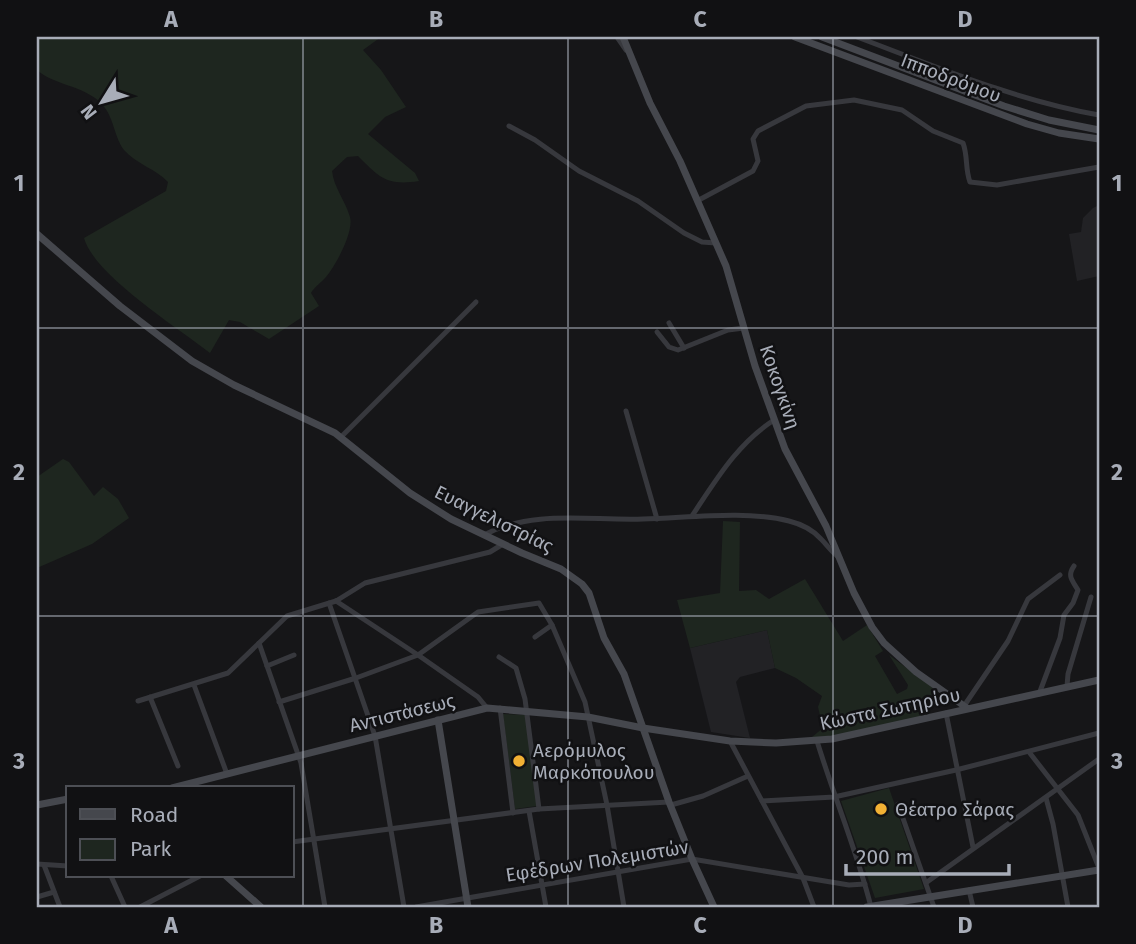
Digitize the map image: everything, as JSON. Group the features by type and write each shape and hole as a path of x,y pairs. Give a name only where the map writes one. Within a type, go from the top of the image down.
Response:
{"street":[{"path":"617,37 632,59"},
{"name":"Κοκογκίνη","path":"623,37 650,103 672,145 728,273 755,366 795,471 826,526 854,593 884,643 916,671 965,707"},
{"name":"Ιπποδρόμου","path":"795,37 1027,124 1059,133 1099,139"},
{"name":"Ιπποδρόμου","path":"822,37 1004,106 1049,120 1099,130"},
{"path":"858,37 1053,107 1099,115"},
{"path":"697,201 754,171 758,161 753,139 758,131 806,106 854,100 902,110 933,131 963,143 970,183 998,185 1099,167"},
{"path":"509,127 535,140 579,171 639,201 684,233 702,242 716,243"},
{"name":"Ευαγγελιστρίας","path":"37,234 120,306 192,361 340,438 410,493 451,519 566,571 582,584 589,593 604,638 624,674 670,803 714,907"},
{"path":"340,438 476,302"},
{"path":"669,323 684,348"},
{"path":"657,332 673,349 684,348 728,330 744,328"},
{"path":"626,411 657,519"},
{"path":"692,516 741,446 774,419"},
{"path":"484,535 506,525 546,519 657,519 692,516 768,518 787,521 812,531 840,558"},
{"path":"138,701 232,671 287,616 332,602 365,583 490,552 503,544"},
{"path":"1039,694 1060,638 1064,615 1077,595 1078,590 1070,579 1074,566"},
{"path":"965,707 1002,651 1028,599 1060,575"},
{"path":"1067,686 1068,674 1091,597"},
{"path":"332,602 418,655 478,697 487,708"},
{"path":"332,602 375,736 404,907"},
{"path":"279,702 418,655 478,612 539,603 552,625 585,702 607,805 624,907"},
{"path":"535,637 552,625"},
{"path":"259,643 302,769 325,907"},
{"path":"267,666 294,655"},
{"path":"499,657 516,668 527,710 539,809"},
{"name":"Κώστα Σωτηρίου","path":"643,728 730,740 776,743 817,741 1099,680"},
{"path":"194,685 227,774"},
{"path":"150,697 178,766"},
{"name":"Αντιστάσεως","path":"180,786 487,708 588,717 643,728"},
{"path":"500,708 513,813"},
{"path":"946,713 973,847"},
{"path":"438,720 467,903"},
{"path":"762,801 834,797 956,770 1099,733"},
{"path":"730,740 803,878 814,907"},
{"path":"817,741 865,884 869,907 1099,869 1078,815 1030,752"},
{"path":"927,882 1099,759"},
{"path":"294,842 539,809 670,803 703,796 748,776"},
{"path":"37,798 41,804 66,799"},
{"path":"1046,798 1068,907"},
{"path":"898,804 934,907"},
{"path":"529,811 546,907"},
{"name":"Εφέδρων Πολεμιστών","path":"416,907 467,903 542,884 692,859 849,885 865,884"},
{"path":"60,907 40,865 66,866"},
{"path":"112,878 125,907"},
{"path":"140,907 198,878"},
{"path":"228,878 261,907"},
{"path":"969,890 973,907"},
{"path":"37,897 54,892"}],"shaded area":[{"path":"1099,205 1099,276 1077,281 1069,234 1081,232 1083,218"},
{"path":"767,630 775,668 740,677 736,682 750,738 711,732 690,648"}],"green space":[{"path":"37,37 381,37 363,50 381,70 406,107 385,117 368,134 415,173 419,181 399,182 385,179 358,156 347,157 332,171 351,223 335,265 311,293 319,306 269,339 240,322 229,320 210,353 139,300 103,268 91,253 84,238 166,191 168,182 124,150 110,116 95,98 37,70"},
{"path":"63,459 69,462 94,496 103,487 118,499 129,518 92,544 37,568 37,477"},
{"path":"723,521 740,522 739,591 756,590 769,599 805,579 843,641 867,625 883,651 875,656 897,694 907,689 908,685 889,655 939,692 927,699 930,715 815,740 812,737 823,728 818,707 822,696 796,678 775,668 767,630 690,648 677,600 720,593"},
{"path":"503,714 526,715 537,806 515,809"},
{"path":"889,788 924,889 875,898 841,801"}],"place":[{"name":"Αερόμυλος Μαρκόπουλου","path":"519,761"},
{"name":"Θέατρο Σάρας","path":"881,809"}]}
